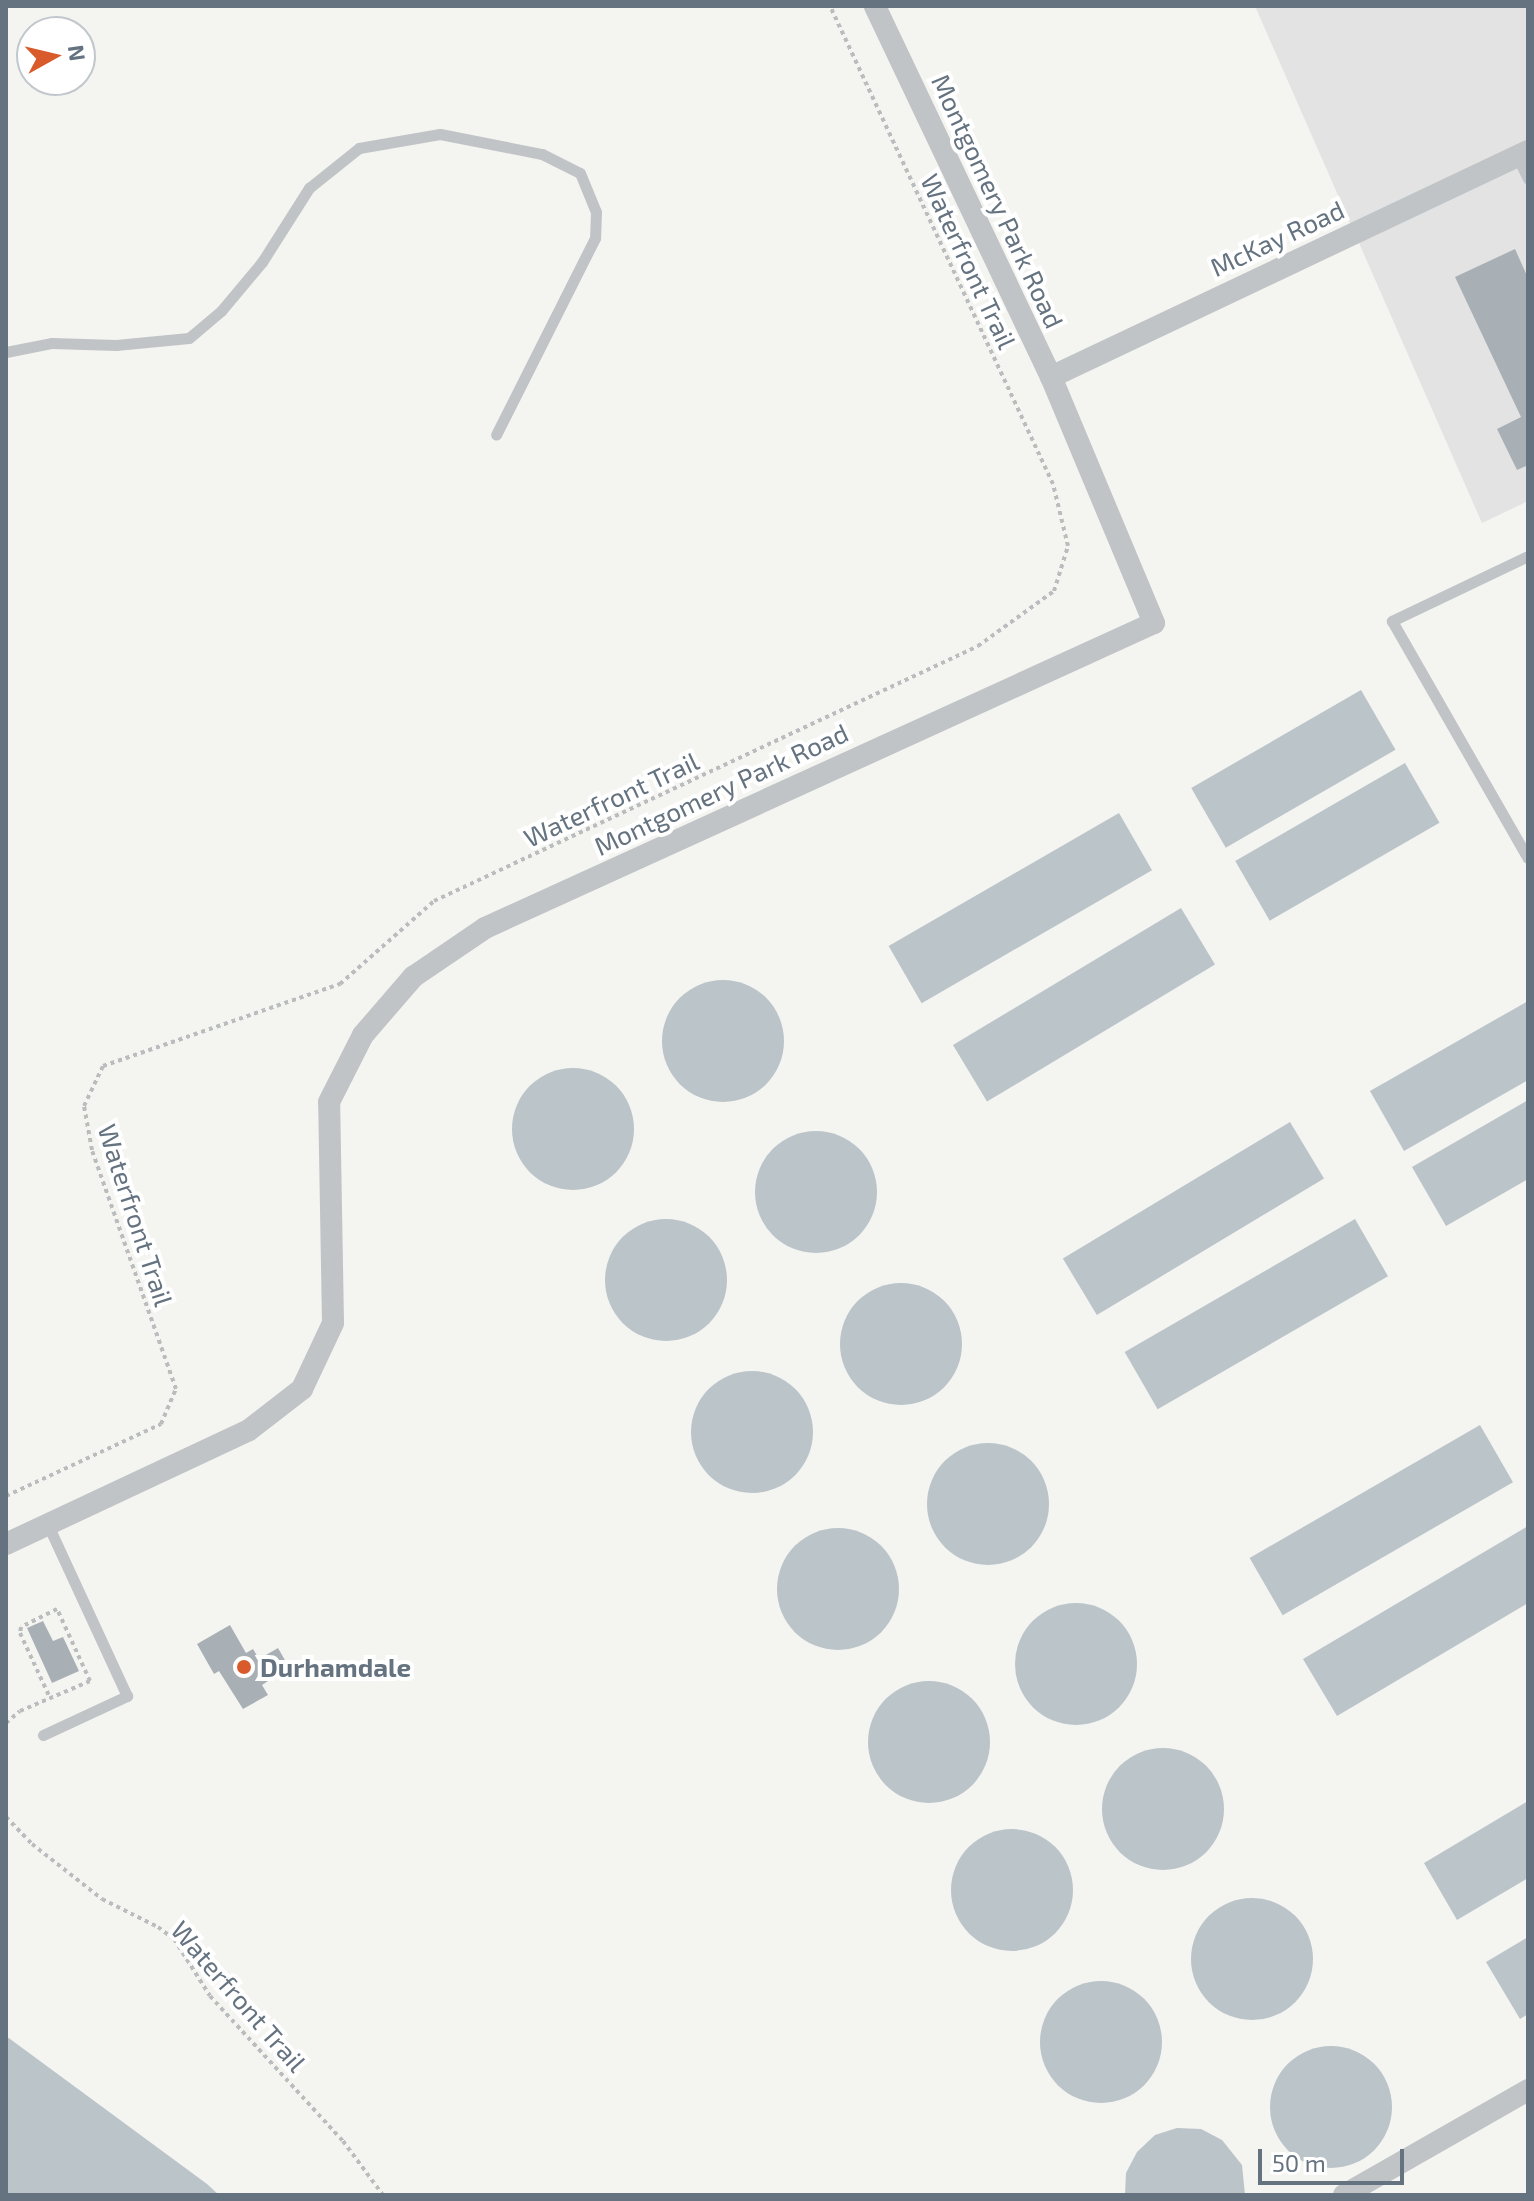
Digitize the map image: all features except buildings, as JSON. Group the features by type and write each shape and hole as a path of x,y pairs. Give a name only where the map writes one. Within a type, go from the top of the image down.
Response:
{"street":[{"name":"Montgomery Park Road","path":"6,1544 249,1430 302,1389 333,1323 329,1102 363,1035 413,977 485,928 1154,623 1051,377 875,6"},
{"name":"McKay Road","path":"1051,377 1522,153"},
{"path":"1344,2195 1528,2090"}],"lane":[{"path":"6,352 52,343 116,345 189,338 221,311 262,262 309,188 359,148 440,134 542,154 580,173 596,212 595,238 496,435"},
{"path":"1522,153 1528,179"},
{"path":"1528,556 1392,621 1528,858"},
{"path":"43,1735 127,1696 48,1525"}],"path":[{"name":"Waterfront Trail","path":"6,1496 161,1424 176,1389 92,1150 84,1106 103,1066 340,984 434,901 978,646 1054,591 1068,546 1053,484 830,6"},
{"path":"6,1723 20,1711 90,1681 57,1609 21,1627 20,1633 50,1698"},
{"name":"Waterfront Trail","path":"6,1817 32,1844 102,1899 158,1927 174,1939 210,1996 343,2141 383,2195"}],"shaded area":[{"path":"1255,6 1528,6 1528,501 1482,523"},
{"path":"1361,690 1396,750 1226,848 1191,788"},
{"path":"1405,763 1440,823 1270,921 1235,861"},
{"path":"1119,813 1152,870 922,1003 889,946"},
{"path":"1181,908 1215,965 987,1102 953,1045"},
{"path":"723,980 746,985 766,998 779,1018 784,1041 779,1064 766,1084 746,1097 723,1102 700,1097 680,1084 667,1064 662,1041 667,1018 680,998 700,985"},
{"path":"1528,1001 1528,1080 1404,1151 1370,1091"},
{"path":"573,1068 596,1073 616,1086 629,1106 634,1129 629,1152 616,1172 596,1185 573,1190 550,1185 530,1172 517,1152 512,1129 517,1106 530,1086 550,1073"},
{"path":"1528,1100 1528,1179 1446,1226 1412,1167"},
{"path":"1290,1122 1324,1179 1097,1315 1063,1258"},
{"path":"816,1131 839,1136 859,1149 872,1169 877,1192 872,1215 859,1235 839,1248 816,1253 793,1248 773,1235 760,1215 755,1192 760,1169 773,1149 793,1136"},
{"path":"666,1219 689,1224 709,1237 722,1257 727,1280 722,1303 709,1323 689,1336 666,1341 643,1336 623,1323 610,1303 605,1280 610,1257 623,1237 643,1224"},
{"path":"1355,1219 1388,1276 1158,1409 1125,1352"},
{"path":"901,1283 924,1288 944,1301 957,1321 962,1344 957,1367 944,1387 924,1400 901,1405 878,1400 858,1387 845,1367 840,1344 845,1321 858,1301 878,1288"},
{"path":"752,1371 775,1376 795,1389 808,1409 813,1432 808,1455 795,1475 775,1488 752,1493 729,1488 709,1475 696,1455 691,1432 696,1409 709,1389 729,1376"},
{"path":"1480,1425 1513,1482 1283,1615 1250,1558"},
{"path":"988,1443 1011,1448 1031,1461 1044,1481 1049,1504 1044,1527 1031,1547 1011,1560 988,1565 965,1560 945,1547 932,1527 927,1504 932,1481 945,1461 965,1448"},
{"path":"1528,1526 1528,1603 1337,1716 1303,1659"},
{"path":"838,1528 861,1533 881,1546 894,1566 899,1589 894,1612 881,1632 861,1645 838,1650 815,1645 795,1632 782,1612 777,1589 782,1566 795,1546 815,1533"},
{"path":"1076,1603 1099,1608 1119,1621 1132,1641 1137,1664 1132,1687 1119,1707 1099,1720 1076,1725 1053,1720 1033,1707 1020,1687 1015,1664 1020,1641 1033,1621 1053,1608"},
{"path":"929,1681 952,1686 972,1699 985,1719 990,1742 985,1765 972,1785 952,1798 929,1803 906,1798 886,1785 873,1765 868,1742 873,1719 886,1699 906,1686"},
{"path":"1163,1748 1186,1753 1206,1766 1219,1786 1224,1809 1219,1832 1206,1852 1186,1865 1163,1870 1140,1865 1120,1852 1107,1832 1102,1809 1107,1786 1120,1766 1140,1753"},
{"path":"1528,1801 1528,1878 1457,1920 1424,1863"},
{"path":"1012,1829 1035,1834 1055,1847 1068,1867 1073,1890 1068,1913 1055,1933 1035,1946 1012,1951 989,1946 969,1933 956,1913 951,1890 956,1867 969,1847 989,1834"},
{"path":"1252,1898 1275,1903 1295,1916 1308,1936 1313,1959 1308,1982 1295,2002 1275,2015 1252,2020 1229,2015 1209,2002 1196,1982 1191,1959 1196,1936 1209,1916 1229,1903"},
{"path":"1528,1937 1528,2014 1520,2019 1486,1962"},
{"path":"1101,1981 1124,1986 1144,1999 1157,2019 1162,2042 1157,2065 1144,2085 1124,2098 1101,2103 1078,2098 1058,2085 1045,2065 1040,2042 1045,2019 1058,1999 1078,1986"},
{"path":"6,2036 207,2184 219,2195 6,2195"},
{"path":"1331,2046 1354,2051 1374,2064 1387,2084 1392,2107 1387,2130 1374,2150 1354,2163 1331,2168 1308,2163 1288,2150 1275,2130 1270,2107 1275,2084 1288,2064 1308,2051"},
{"path":"1177,2128 1201,2129 1222,2140 1242,2165 1245,2195 1125,2195 1126,2173 1137,2152 1155,2135"}],"place":[{"name":"Durhamdale","path":"244,1667"}]}
